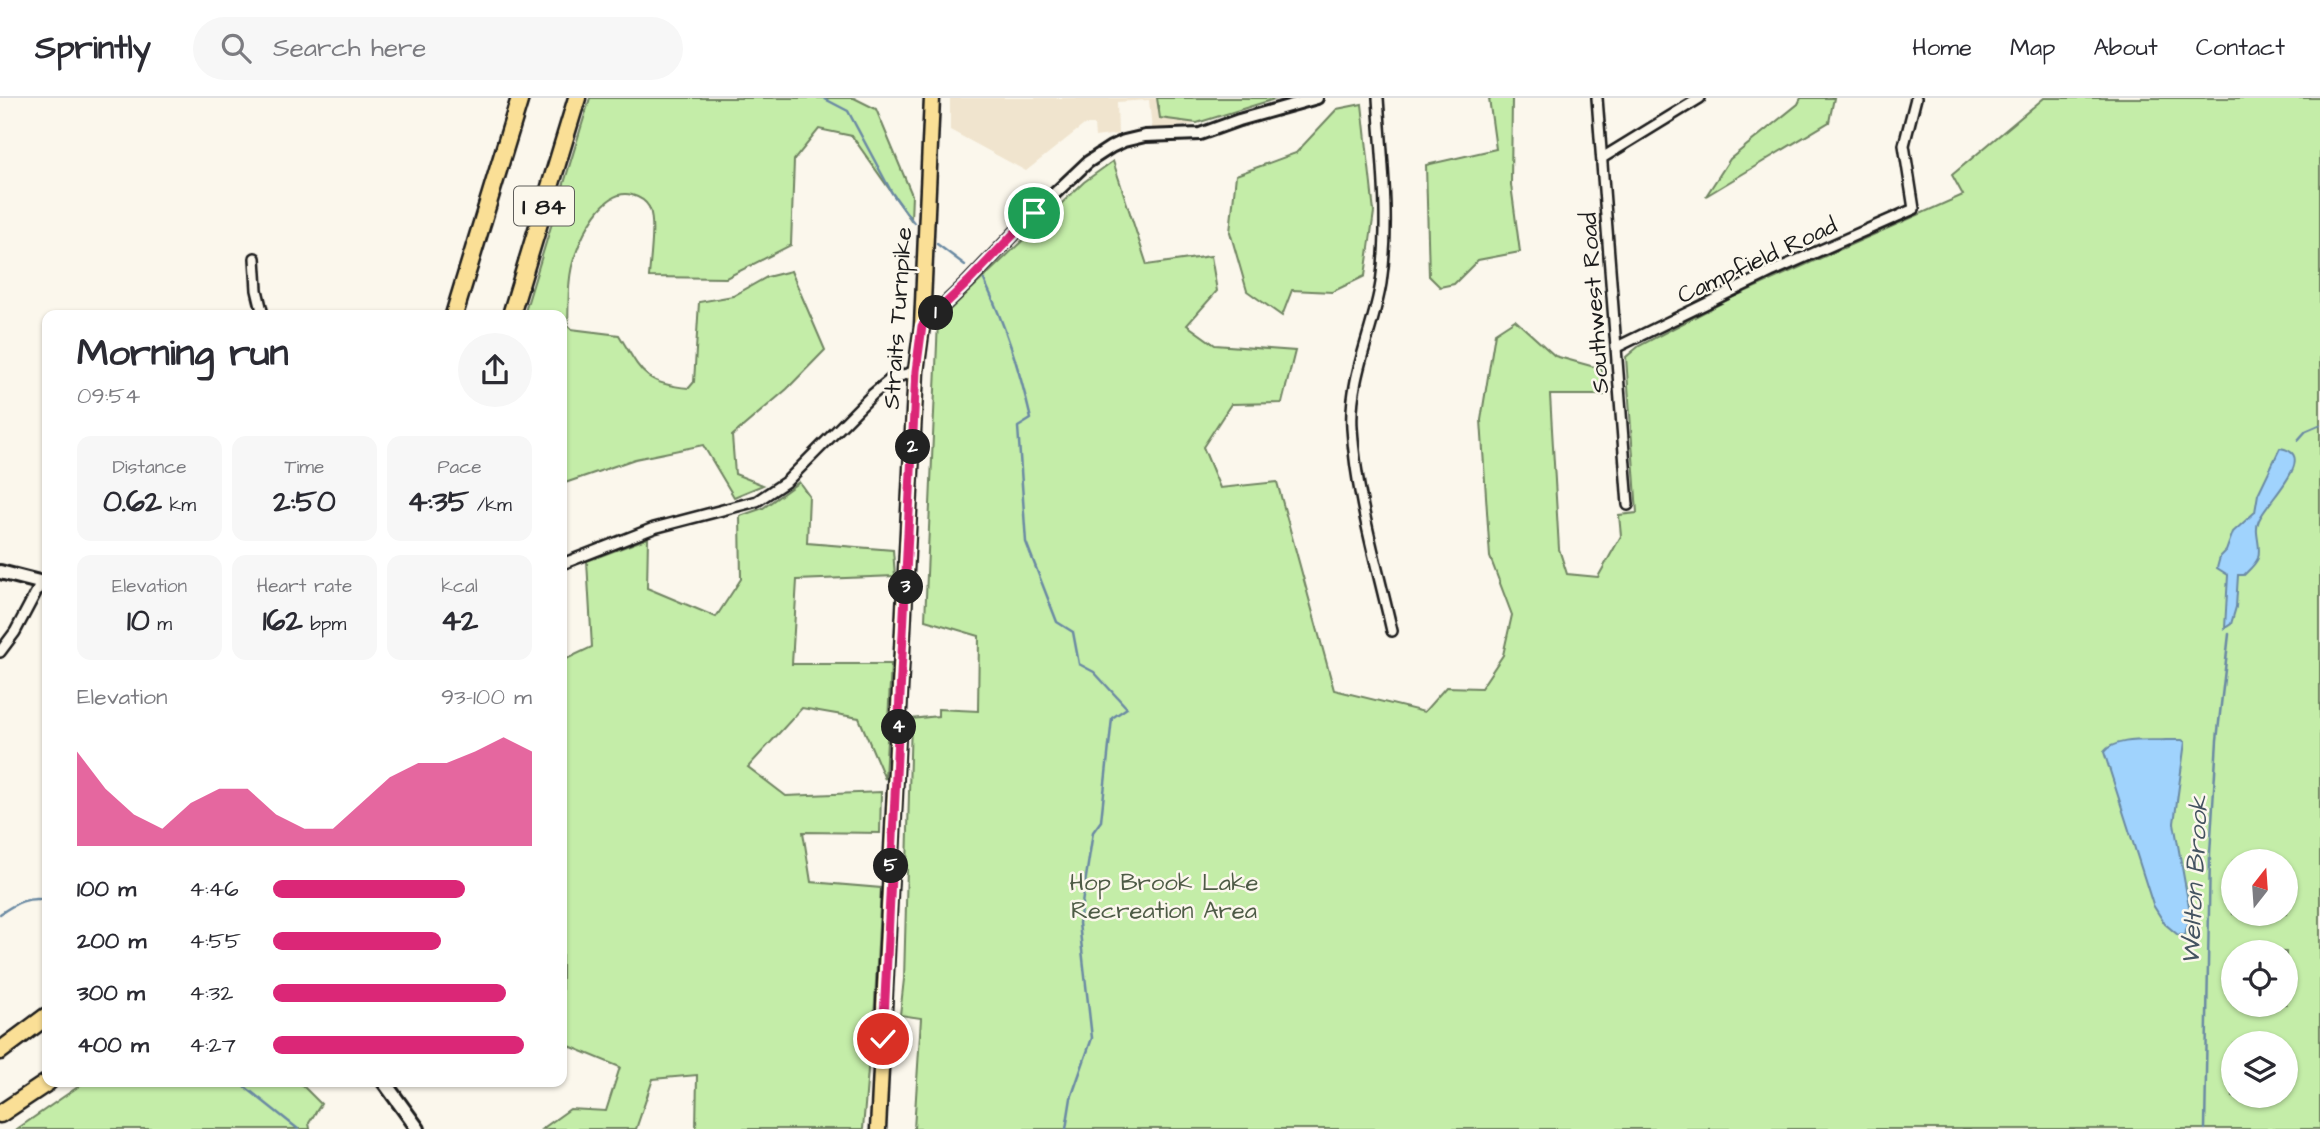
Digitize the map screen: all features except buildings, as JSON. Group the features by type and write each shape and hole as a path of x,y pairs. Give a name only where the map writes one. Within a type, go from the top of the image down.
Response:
{"highway":[{"name":"I 84","path":"456,310 520,98"},
{"name":"I 84","path":"513,310 577,98"},
{"path":"0,1051 42,1020"},
{"path":"0,1114 42,1086"}],"main road":[{"name":"Straits Turnpike","path":"878,1129 932,98"},
{"path":"0,572 42,581"},
{"path":"388,1087 418,1129"}],"street":[{"path":"922,326 1034,213 1092,159 1124,141 1153,135 1197,135 1317,98"},
{"path":"1378,98 1387,232 1381,286 1354,385 1352,428 1362,496 1392,631"},
{"name":"Southwest Road","path":"1597,98 1628,505"},
{"path":"1602,158 1700,98"},
{"name":"Campfield Road","path":"1617,347 1770,272 1913,209 1904,145 1916,98"},
{"path":"255,258 257,290 262,310"},
{"path":"567,562 654,527 757,501 787,481 891,379 916,371"},
{"path":"0,652 42,587"}],"shaded area":[{"path":"950,98 1278,98 1191,125 1152,130 1149,100 1117,102 1118,134 1095,137 1094,125 1084,125 1026,171 950,130"}],"green space":[{"path":"590,98 854,98 876,109 912,195 911,220 852,136 819,129 794,160 791,245 726,278 649,277 652,231 649,207 637,197 622,194 612,198 596,215 572,264 568,326 571,329 619,335 645,374 662,383 689,388 694,382 699,302 733,296 767,277 791,271 825,350 787,389 732,436 735,474 763,485 734,497 703,445 635,459 567,482 567,310 526,310"},
{"path":"1157,98 1278,98 1197,123 1160,118"},
{"path":"1489,98 1512,98 1511,185 1520,252 1478,260 1454,284 1440,287 1429,276 1426,165 1496,149"},
{"path":"1801,98 1834,98 1829,122 1706,196 1730,159 1798,104"},
{"name":"Hop Brook Lake Recreation Area","path":"2044,98 2320,98 2320,1129 914,1129 921,1018 900,1015 904,979 911,719 938,716 938,709 978,711 979,636 925,620 938,321 1084,182 1113,161 1147,265 1211,256 1217,291 1187,325 1215,345 1295,351 1282,403 1231,404 1203,447 1220,488 1277,482 1334,690 1424,712 1446,687 1481,688 1503,655 1512,615 1490,557 1481,420 1495,333 1515,320 1555,356 1602,369 1604,395 1550,395 1559,549 1567,574 1598,577 1621,536 1619,515 1637,513 1626,357 1639,346 1733,297 1963,195 1952,175"},
{"path":"1362,104 1374,212 1365,276 1332,292 1292,290 1282,316 1247,291 1230,232 1236,175 1296,153 1337,109"},
{"path":"799,482 809,496 807,543 893,550 895,576 797,580 792,664 891,664 885,779 859,718 802,708 748,767 786,796 881,792 880,833 803,832 811,882 881,888 872,1057 869,1058 863,1129 696,1129 697,1075 653,1079 636,1129 542,1129 570,1109 606,1111 620,1067 567,1045 567,659 592,647 587,561 648,538 647,588 716,617 741,579 740,516 763,508"},
{"path":"78,1087 304,1087 321,1104 309,1123 310,1129 17,1129"}],"water":[{"path":"2280,448 2291,452 2295,459 2293,468 2259,520 2258,558 2244,575 2238,575 2236,607 2231,624 2225,628 2228,575 2217,568 2220,557 2226,551 2233,532 2255,512 2258,494"},
{"path":"2124,742 2185,742 2174,823 2191,917 2184,935 2178,935 2165,924 2153,905 2104,752 2109,747"}],"waterway":[{"path":"823,98 848,111 892,193 914,223"},
{"path":"937,244 965,265"},
{"path":"984,280 1011,348 1031,419 1018,427 1026,542 1057,622 1073,632 1079,664 1094,672 1127,708 1112,718 1101,821 1093,832 1079,923 1092,1038 1071,1098 1066,1129"},
{"name":"Welton Brook","path":"2298,440 2306,431 2320,425"},
{"name":"Welton Brook","path":"2205,1129 2210,854 2217,740 2229,634"},
{"path":"0,914 22,901 42,900"},
{"path":"245,1087 298,1129"}],"route":[{"path":"883,1039 916,371 922,326 1034,213"}]}
